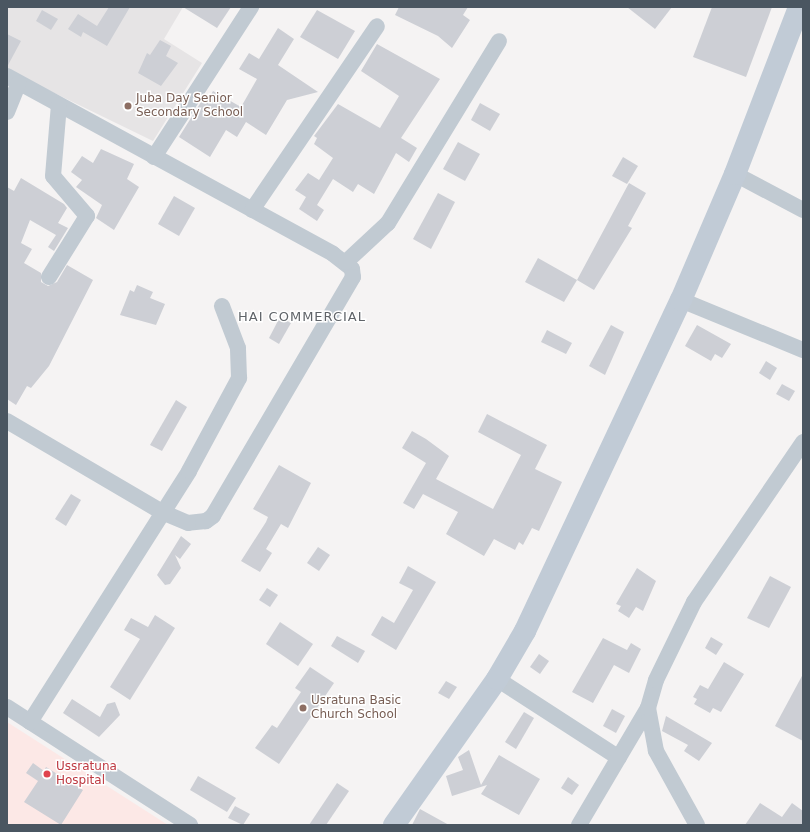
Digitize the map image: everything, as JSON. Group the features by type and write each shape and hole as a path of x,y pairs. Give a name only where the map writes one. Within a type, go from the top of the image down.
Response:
{"street":[{"path":"154,157 251,7"},
{"path":"394,825 497,679 525,630 681,300 735,174 799,7"},
{"path":"252,210 377,26"},
{"path":"346,262 388,224 499,41"},
{"path":"7,112 13,79 346,262 352,269 349,288 213,516 198,525 162,512 7,421"},
{"path":"49,277 87,216 53,176 59,105"},
{"path":"735,174 803,210"},
{"path":"681,300 803,350"},
{"path":"30,722 162,512 239,378 238,348 222,306"},
{"path":"579,825 648,708 656,680 694,602 803,442"},
{"path":"497,679 619,758"},
{"path":"7,707 190,825"},
{"path":"648,708 660,763 698,825"}],"shaded area":[{"name":"Juba Day Senior Secondary School","path":"7,7 183,7 164,39 202,63 153,141 7,70"},
{"name":"Ussratuna Hospital","path":"7,722 168,825 7,825"}],"building":[{"path":"109,7 130,7 107,46 83,32 81,37 68,29 78,14 97,26"},
{"path":"183,7 231,7 217,28"},
{"path":"399,7 468,7 463,15 470,20 452,48 438,36 395,15"},
{"path":"627,7 672,7 655,29"},
{"path":"712,7 772,7 746,77 693,57"},
{"path":"42,10 58,19 51,30 36,21"},
{"path":"317,10 355,31 338,59 300,37"},
{"path":"278,28 294,39 278,65 318,92 287,100 266,135 246,122 237,137 226,130 210,157 179,137 201,102 206,104 213,91 241,107 257,79 239,69 249,53 259,59"},
{"path":"7,34 21,41 7,67"},
{"path":"160,40 171,46 166,56 178,63 161,86 138,73 147,53 150,55"},
{"path":"377,44 440,79 401,138 417,148 409,162 396,153 374,194 358,184 353,192 333,179 317,205 324,210 317,221 299,209 306,197 295,190 308,173 319,180 333,158 314,144 317,138 314,136 338,104 380,128 399,96 361,71"},
{"path":"480,103 500,114 490,131 471,120"},
{"path":"458,142 480,154 465,181 443,169"},
{"path":"101,149 134,164 127,179 139,187 114,230 96,218 102,205 76,187 82,180 71,172 82,156 93,163"},
{"path":"623,157 638,166 627,184 612,176"},
{"path":"21,178 64,204 67,208 58,223 68,228 54,251 48,247 56,235 30,220 21,243 32,249 24,263 41,273 41,282 48,286 57,282 67,265 93,280 49,366 31,388 27,386 16,405 7,399 7,187 14,191"},
{"path":"629,183 646,193 628,226 632,228 594,290 577,280"},
{"path":"438,193 455,202 431,249 413,239"},
{"path":"174,196 195,208 179,236 158,224"},
{"path":"538,258 577,280 564,302 525,282"},
{"path":"137,285 153,292 150,298 165,304 156,325 120,315 130,290 134,292"},
{"path":"280,317 291,323 279,344 269,338"},
{"path":"611,325 624,332 605,375 589,366"},
{"path":"697,325 731,344 722,358 715,354 711,361 685,346"},
{"path":"547,330 572,343 566,354 541,342"},
{"path":"766,361 777,368 770,380 759,373"},
{"path":"782,384 795,391 789,401 776,394"},
{"path":"176,400 187,407 162,451 150,445"},
{"path":"487,414 547,445 535,469 562,482 539,531 532,528 523,545 519,542 515,550 494,539 484,556 446,534 458,512 423,494 414,509 403,503 426,463 402,448 412,431 426,439 449,456 436,479 493,509 521,455 478,432"},
{"path":"279,465 311,483 288,528 281,524 266,549 272,553 260,572 241,561 268,517 253,509"},
{"path":"71,494 81,500 66,526 55,519"},
{"path":"181,536 191,544 180,559 175,555 181,568 170,584 165,585 157,575"},
{"path":"318,547 330,555 319,571 307,563"},
{"path":"408,566 436,582 396,650 371,635 382,616 394,623 413,590 399,583"},
{"path":"637,568 656,581 643,611 636,607 629,618 618,611 621,606 616,604"},
{"path":"770,576 791,587 769,628 747,618"},
{"path":"267,588 278,595 270,607 259,600"},
{"path":"155,615 175,628 130,700 110,687 140,639 124,630 131,618 148,627"},
{"path":"280,622 313,644 298,666 266,644"},
{"path":"337,636 365,651 358,663 331,646"},
{"path":"711,637 723,644 716,655 705,648"},
{"path":"603,638 627,650 631,643 641,649 629,673 614,665 593,703 572,692"},
{"path":"539,654 549,661 540,674 530,667"},
{"path":"724,662 744,674 721,712 713,708 710,713 694,704 697,699 693,697 700,685 708,689"},
{"name":"Usratuna Basic Church School","path":"310,667 334,683 279,764 255,748 272,725 277,728 301,692 295,688"},
{"path":"803,674 803,741 775,726"},
{"path":"446,681 457,687 449,699 438,693"},
{"path":"72,699 100,717 107,704 115,702 120,715 99,737 63,713"},
{"path":"612,709 625,716 616,733 603,726"},
{"path":"524,712 534,718 516,749 505,742"},
{"path":"666,716 712,743 699,761 684,751 688,745 662,731"},
{"path":"469,750 481,785 499,755 540,779 519,815 481,794 487,785 452,796 446,776 463,770 458,757"},
{"path":"33,763 44,771 46,767 83,790 61,825 24,802 38,781 26,773"},
{"path":"198,776 236,798 227,812 190,790"},
{"path":"568,777 579,785 572,795 561,788"},
{"path":"337,783 349,791 326,825 309,825"},
{"path":"760,803 782,817 792,803 803,811 803,825 745,825"},
{"path":"235,806 250,814 243,825 228,818"},
{"path":"420,809 449,825 412,825"}],"place":[{"name":"Juba Day Senior Secondary School","path":"128,106"},
{"name":"Usratuna Basic Church School","path":"303,708"},
{"name":"Ussratuna Hospital","path":"47,774"}],"district":[{"name":"HAI COMMERCIAL","path":"302,317"}]}
